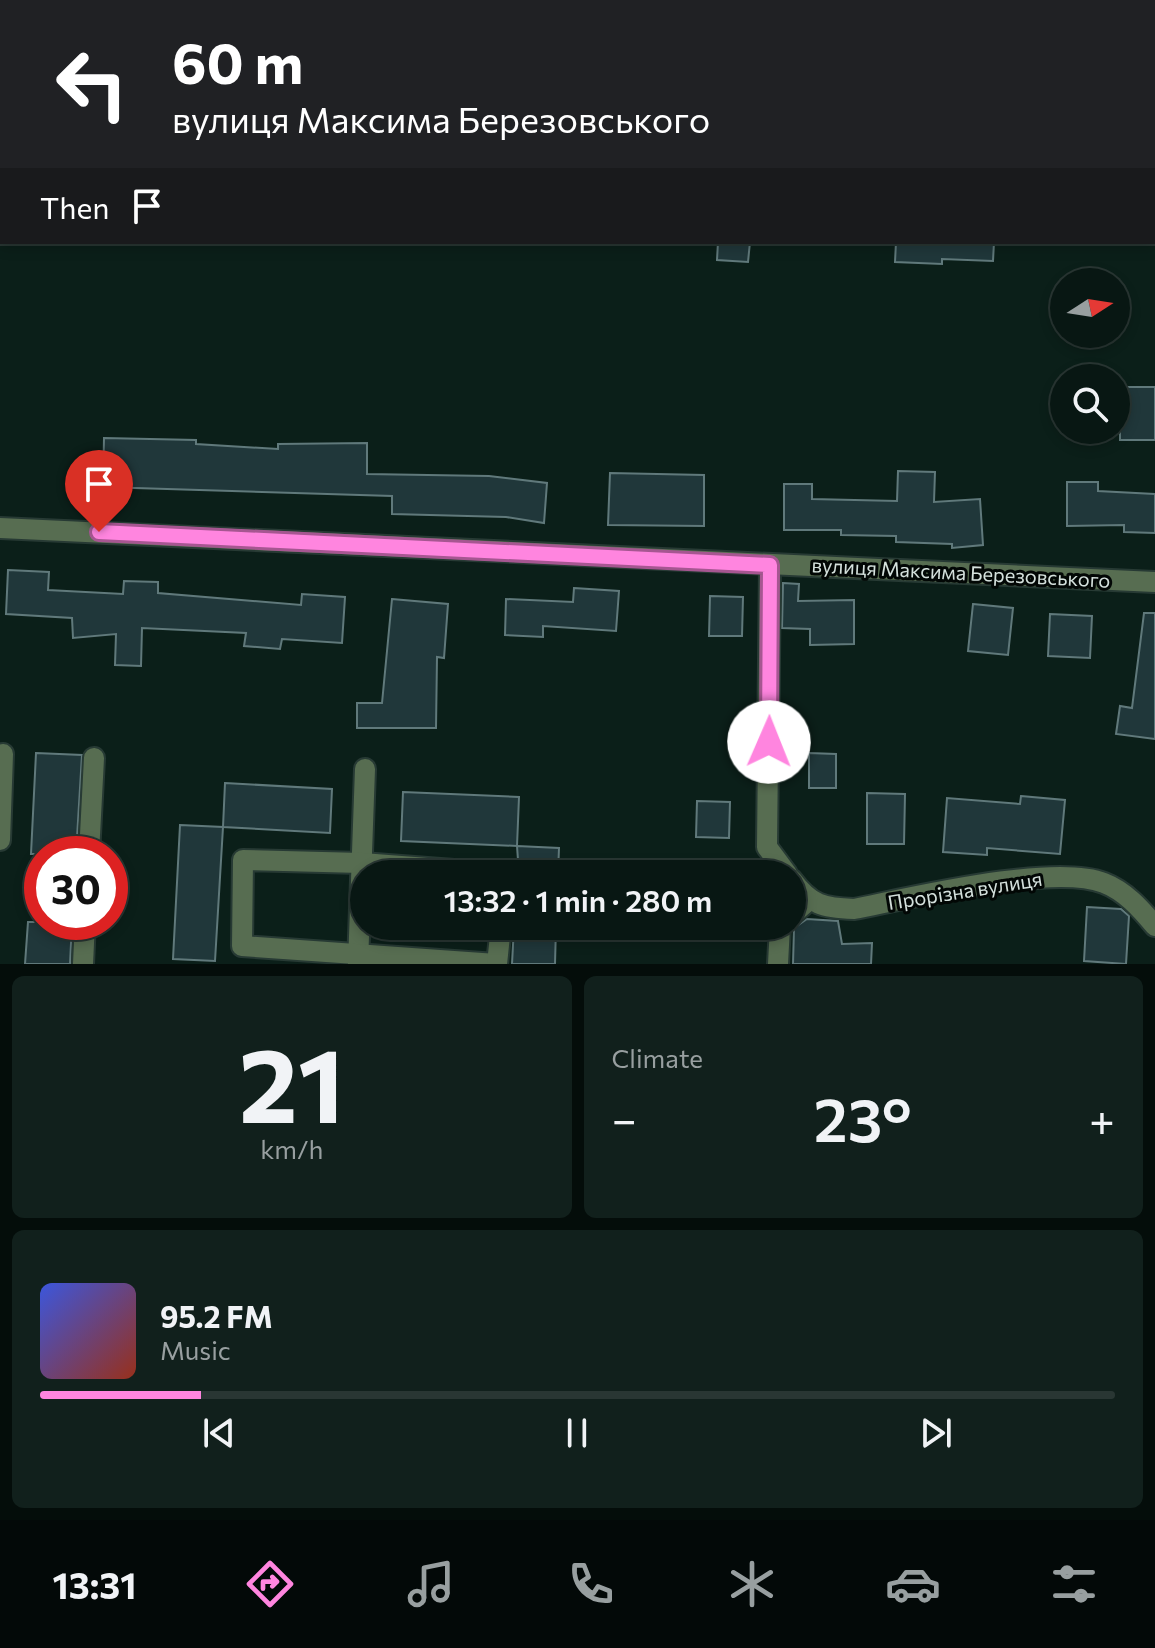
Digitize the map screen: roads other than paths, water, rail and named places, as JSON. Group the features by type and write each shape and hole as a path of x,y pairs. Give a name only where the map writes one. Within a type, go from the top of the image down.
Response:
{"street":[{"name":"вулиця Максима Березовського","path":"0,528 1155,582"},
{"path":"770,565 767,847 777,860"},
{"path":"0,840 3,754"},
{"path":"90,836 94,758"},
{"path":"362,860 365,769"},
{"path":"350,863 243,860 242,946 359,960 497,964 500,940"},
{"name":"Прорізна вулиця","path":"806,908 854,909 1046,877 1103,882 1137,904 1155,926"},
{"path":"83,964 84,940"},
{"path":"359,960 360,940"},
{"path":"778,964 779,940"}]}
